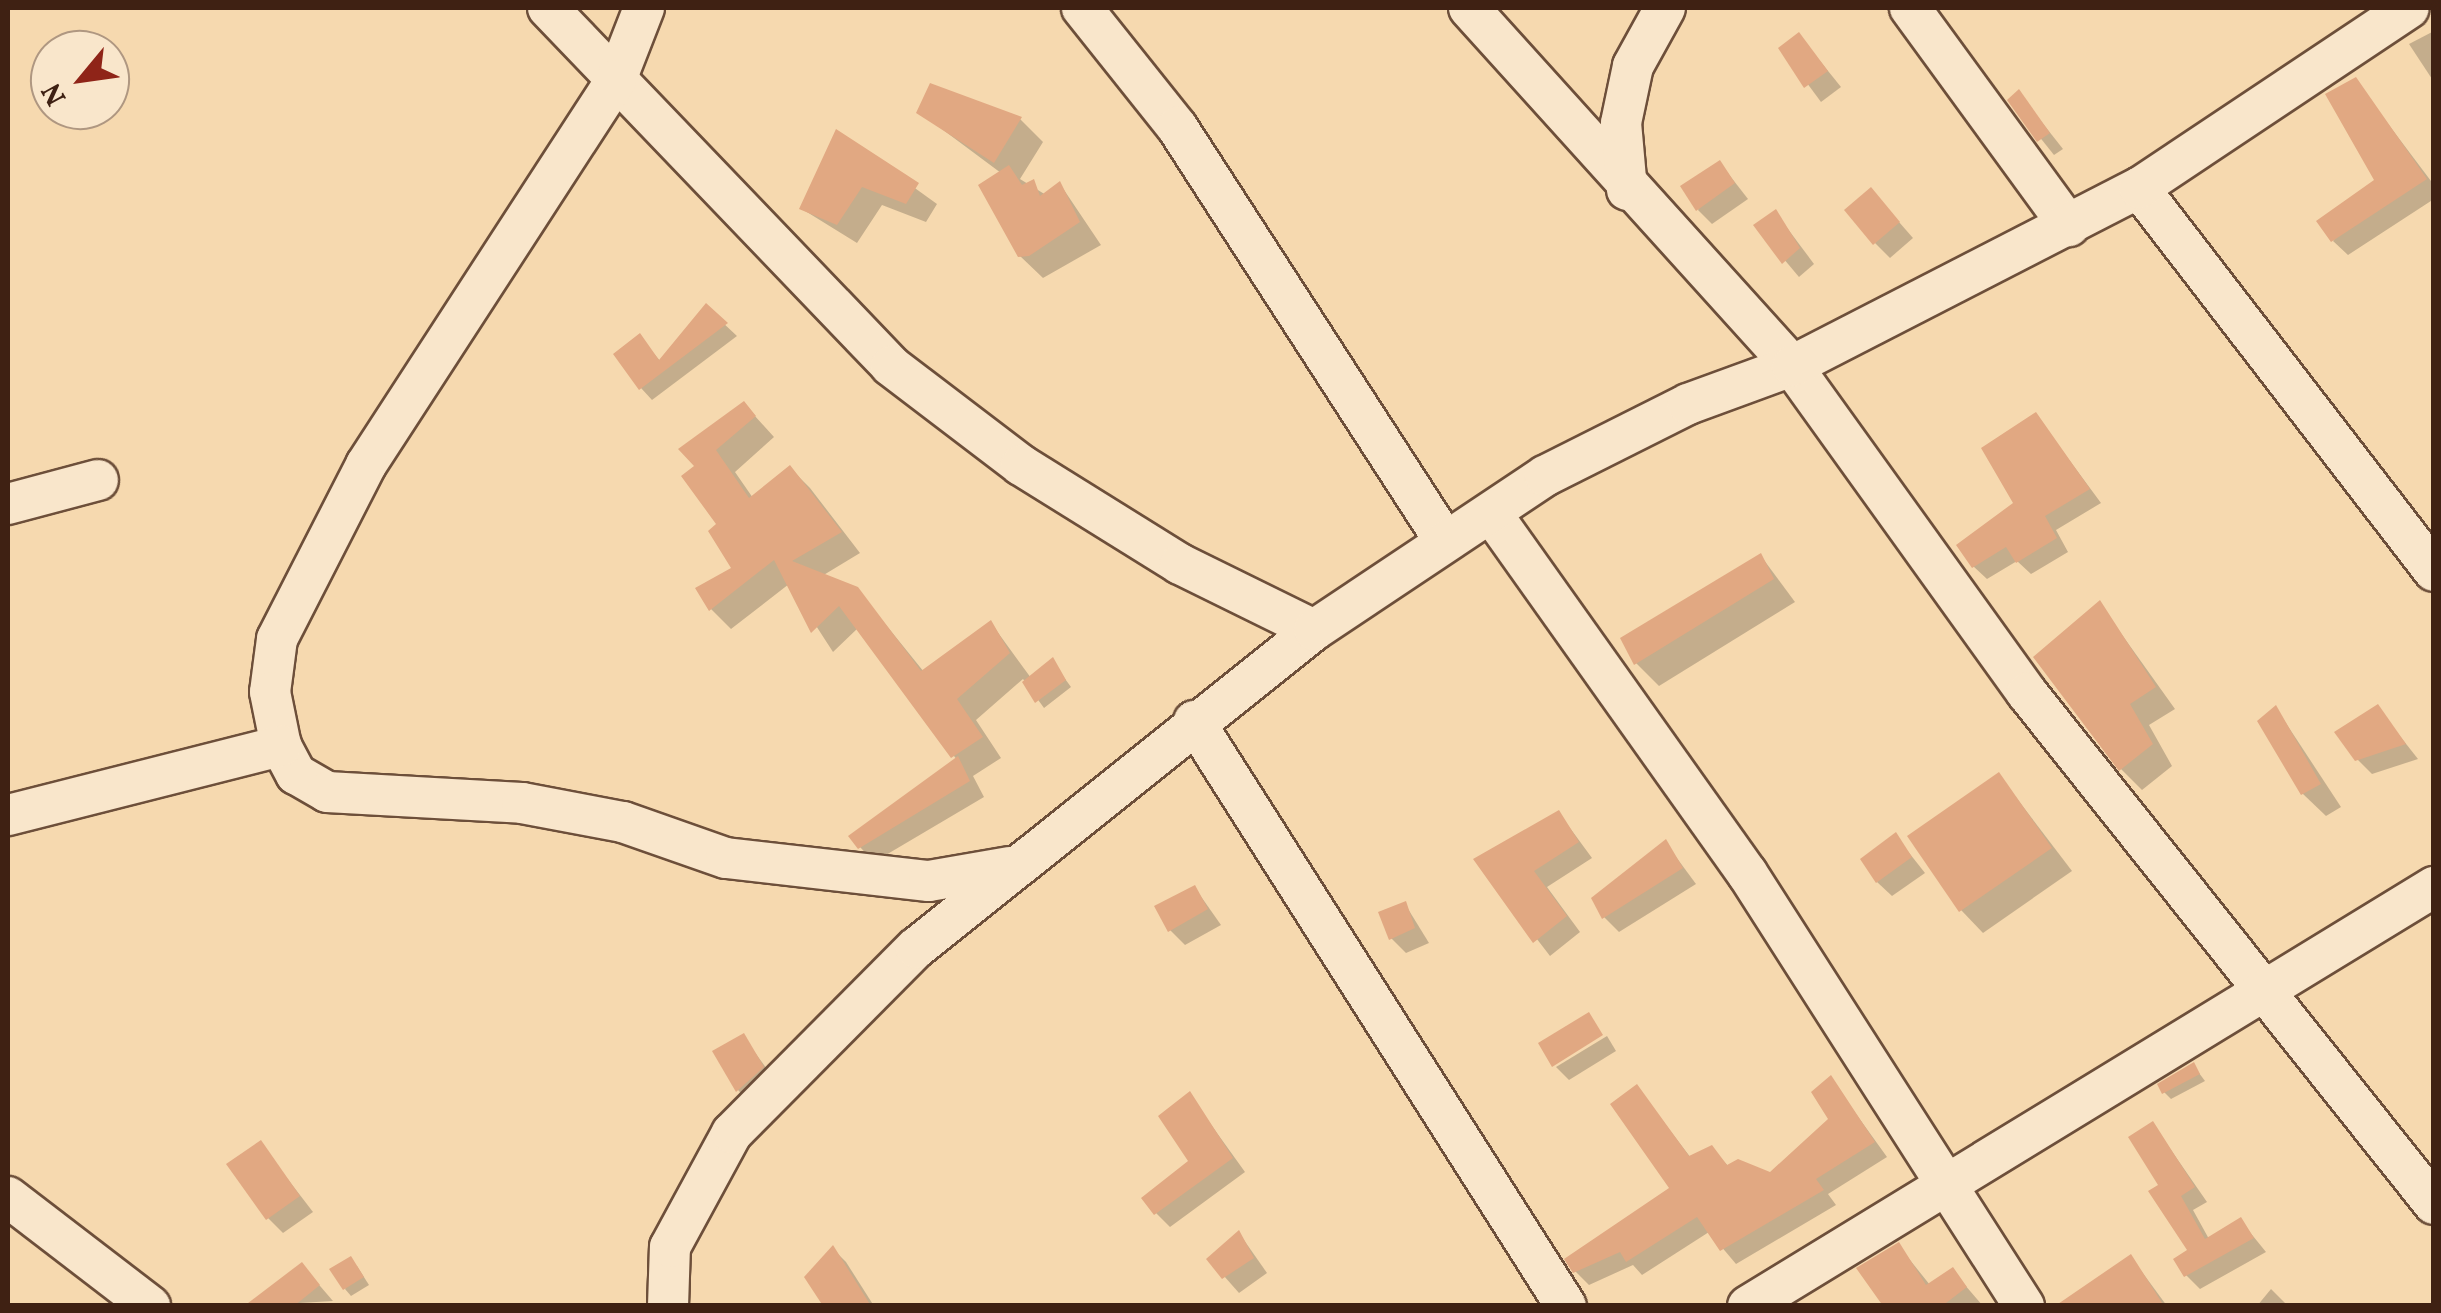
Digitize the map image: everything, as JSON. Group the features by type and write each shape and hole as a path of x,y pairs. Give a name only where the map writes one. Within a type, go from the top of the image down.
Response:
{"street":[{"path":"548,8 891,366 1021,466 1180,564 1314,630"},
{"path":"644,8 616,80 366,465 286,622 270,692 281,746 296,774 328,792 522,803 815,873 929,881 1014,866"},
{"path":"1082,8 1177,127 1444,539"},
{"path":"1469,8 1628,190 1792,366 2260,993 2434,1204"},
{"path":"1628,190 1621,123 1633,66 1665,8"},
{"path":"1910,8 2069,226"},
{"path":"668,1306 670,1247 732,1133 916,948 1194,721 1314,630 1444,539 1688,404 1792,366 2139,188 2409,8"},
{"path":"2139,188 2434,571"},
{"path":"8,504 98,480"},
{"path":"1491,513 1747,872 2024,1306"},
{"path":"1194,721 1566,1306"},
{"path":"8,814 281,746"},
{"path":"1748,1306 1942,1183 2434,887"},
{"path":"8,1198 150,1306"}],"building":[{"path":"1799,32 1828,71 1804,88 1778,48"},
{"path":"2356,77 2427,179 2331,242 2316,221 2374,180 2325,94"},
{"path":"930,83 1022,117 994,163 916,113"},
{"path":"2019,89 2050,133 2037,142 2007,100"},
{"path":"836,129 919,183 906,204 862,187 837,225 799,209"},
{"path":"1720,160 1735,183 1696,211 1680,186"},
{"path":"1009,165 1022,185 1034,179 1040,196 1060,181 1080,222 1029,256 1018,257 978,185"},
{"path":"1871,187 1900,222 1873,245 1844,210"},
{"path":"1776,209 1800,248 1782,264 1753,225"},
{"path":"706,303 728,323 639,390 613,354 640,333 659,360"},
{"path":"744,401 756,416 716,450 749,498 790,465 842,532 792,561 858,587 921,671 991,620 1010,653 957,699 983,737 951,758 839,606 811,633 774,560 709,611 695,588 731,568 708,531 716,524 681,476 694,466 678,449"},
{"path":"2036,412 2090,489 2045,516 2057,538 2016,563 2006,547 1972,568 1956,545 2013,503 1981,448"},
{"path":"1761,553 1774,579 1634,665 1620,638"},
{"path":"2100,600 2156,687 2130,704 2153,744 2119,771 2033,657"},
{"path":"1053,657 1066,680 1035,703 1022,682"},
{"path":"2378,704 2406,744 2355,761 2334,732"},
{"path":"2276,705 2321,784 2301,795 2257,721"},
{"path":"958,756 970,781 858,849 848,836"},
{"path":"1999,772 2052,848 1959,912 1907,836"},
{"path":"1559,810 1579,842 1534,871 1567,916 1533,943 1473,859"},
{"path":"1896,832 1912,857 1876,883 1860,859"},
{"path":"1666,839 1683,868 1602,919 1591,898"},
{"path":"1195,885 1208,909 1168,932 1154,906"},
{"path":"1406,901 1415,928 1389,940 1378,912"},
{"path":"1589,1012 1603,1035 1552,1067 1538,1043"},
{"path":"744,1033 764,1067 736,1092 712,1051"},
{"path":"2194,1062 2200,1074 2162,1094 2157,1084"},
{"path":"1831,1075 1875,1142 1816,1179 1824,1190 1720,1251 1697,1217 1626,1262 1620,1252 1573,1273 1564,1259 1669,1188 1610,1104 1637,1084 1689,1156 1712,1145 1727,1165 1738,1159 1770,1172 1828,1119 1811,1092"},
{"path":"1190,1091 1233,1158 1154,1215 1141,1198 1188,1161 1158,1116"},
{"path":"2153,1121 2195,1187 2181,1196 2205,1239 2241,1217 2254,1238 2184,1277 2173,1259 2187,1250 2148,1191 2158,1185 2128,1137"},
{"path":"261,1140 300,1196 266,1220 226,1164"},
{"path":"1239,1230 1254,1258 1222,1279 1206,1259"},
{"path":"1899,1242 1926,1285 1953,1267 1967,1287 1942,1306 1883,1306 1856,1268"},
{"path":"833,1245 871,1306 823,1306 804,1277"},
{"path":"2131,1254 2164,1306 2055,1306"},
{"path":"351,1256 364,1277 343,1290 329,1269"},
{"path":"302,1262 320,1285 294,1306 244,1306"}]}
